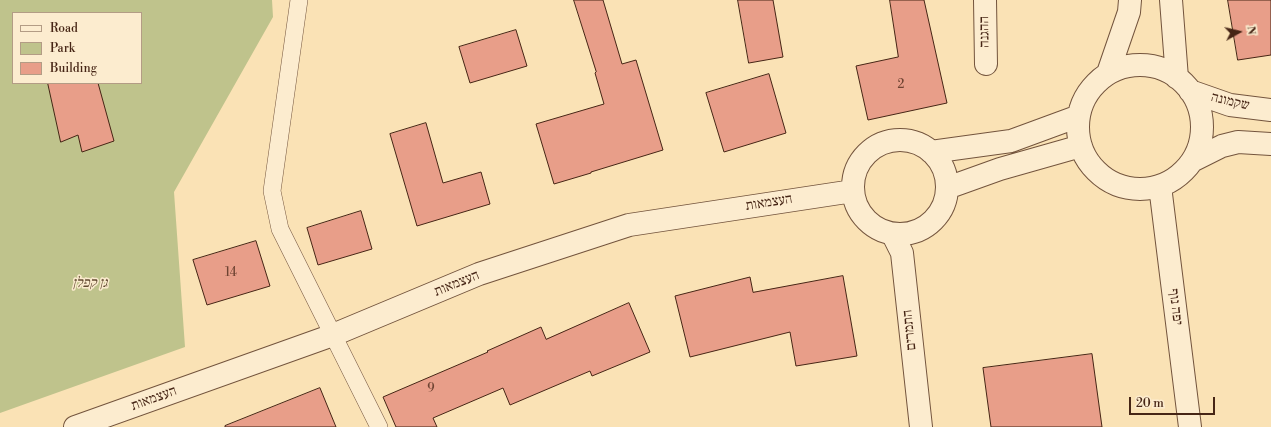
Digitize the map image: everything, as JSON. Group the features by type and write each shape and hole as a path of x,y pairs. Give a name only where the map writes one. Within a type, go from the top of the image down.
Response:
{"street":[{"name":"ההגנה","path":"985,0 986,64"},
{"path":"1108,73 1129,12 1130,0"},
{"path":"1171,0 1184,84"},
{"path":"1134,66 1149,66 1164,70 1184,84 1199,108 1202,126 1200,144 1192,161 1178,177 1160,186 1140,190 1121,187 1103,178 1089,164 1081,146 1078,131 1079,116 1084,101 1092,87 1108,73 1134,66"},
{"name":"שקמונה","path":"1184,84 1230,105 1271,110"},
{"path":"931,152 1011,141 1079,116"},
{"path":"902,140 918,143 931,152 940,162 946,175 947,188 944,204 936,218 924,228 909,234 893,234 878,229 865,220 856,206 853,191 854,175 861,160 872,149 886,142 902,140"},
{"path":"1192,161 1222,146 1238,142 1271,144"},
{"path":"947,188 1000,169 1081,146"},
{"name":"יפה נוף","path":"1160,186 1190,427"},
{"name":"העצמאות","path":"75,427 333,335 479,274 629,225 853,191"},
{"name":"התמרים","path":"893,234 902,253 921,427"}],"lane":[{"path":"299,0 272,192 280,229 379,427"}],"green space":[{"name":"גן קפלן","path":"0,0 272,0 273,17 174,192 185,347 0,413"}],"building":[{"path":"574,0 603,0 622,64 636,60 663,150 554,184 536,124 604,104"},
{"path":"738,0 773,0 783,57 749,63"},
{"path":"890,0 924,0 947,103 868,120 856,66 898,57"},
{"path":"1228,0 1271,0 1271,55 1238,60"},
{"path":"516,30 527,66 470,83 459,47"},
{"path":"769,74 786,133 724,152 706,93"},
{"path":"48,84 98,84 114,141 82,152 78,135 61,142"},
{"path":"426,123 443,183 481,172 490,204 417,226 390,134"},
{"path":"361,211 372,249 318,265 307,228"},
{"path":"256,241 270,286 207,305 193,260"},
{"path":"843,276 857,356 796,366 790,332 690,357 675,296 750,277 753,292"},
{"path":"629,303 650,352 592,376 590,371 510,405 503,388 433,418 437,427 396,427 383,397 488,352 487,351 541,327 546,339"},
{"path":"1092,354 1102,427 991,427 983,368"},
{"path":"320,388 336,427 225,427 225,426"}]}
